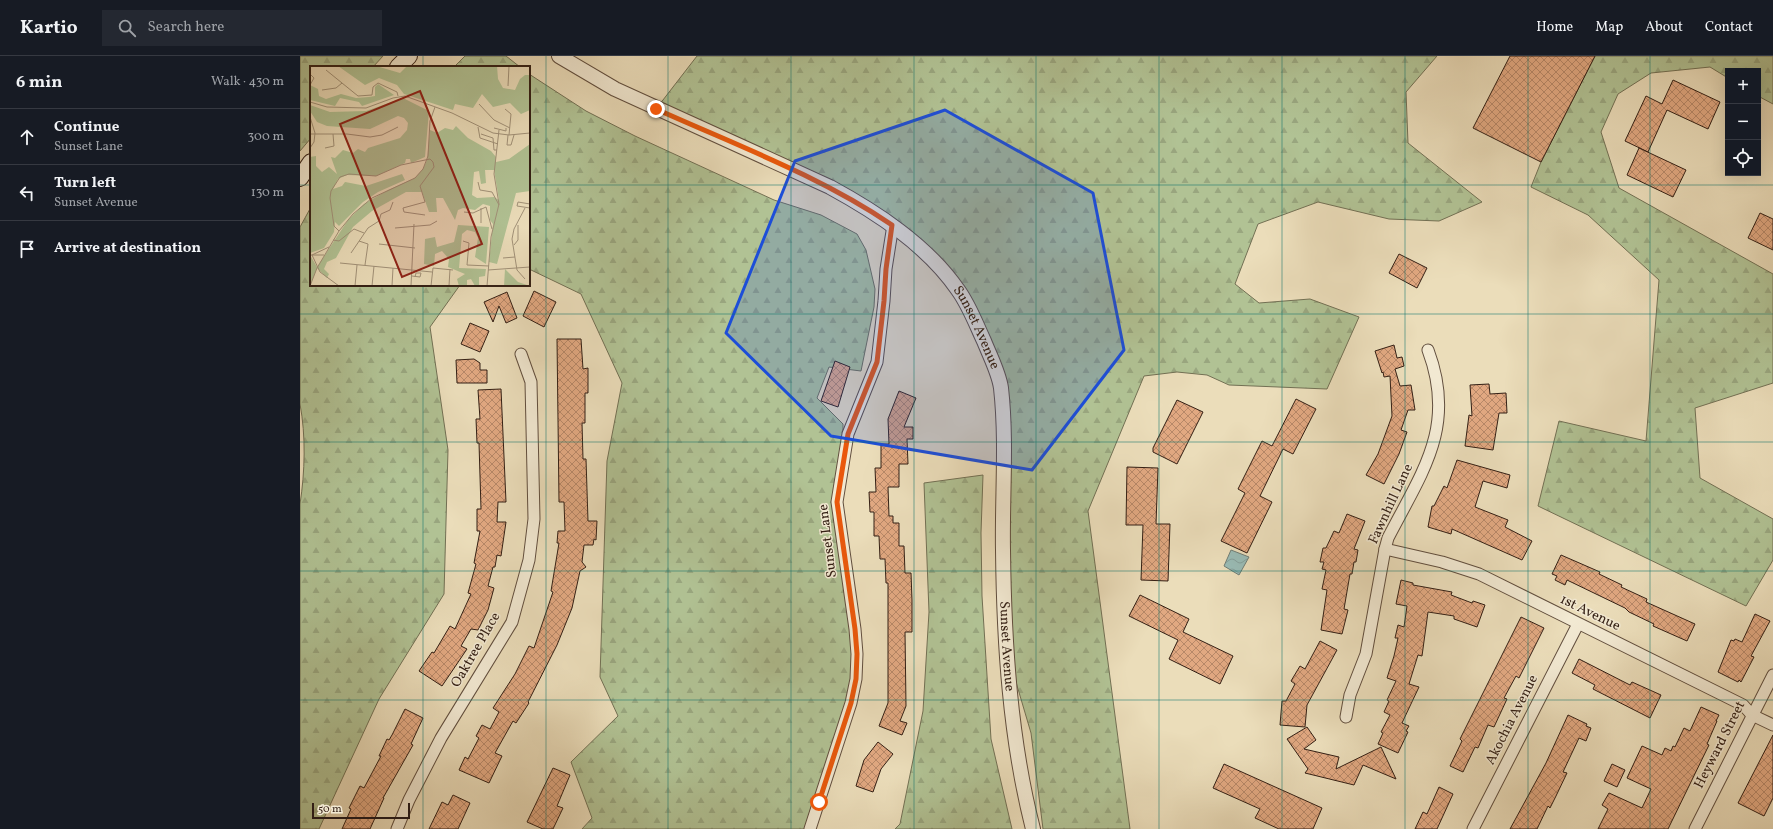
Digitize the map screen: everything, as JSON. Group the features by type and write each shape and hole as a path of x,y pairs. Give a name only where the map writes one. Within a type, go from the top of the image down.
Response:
{"main road":[{"path":"399,66 409,56"},
{"path":"300,178 310,163"}],"street":[{"name":"Sunset Avenue","path":"559,56 615,90 830,187 862,205 892,225 926,254 958,290 976,323 991,357 1001,387 1005,469 1004,589 1008,655 1014,725 1033,829"},
{"name":"Sunset Lane","path":"810,829 851,703 856,679 857,654 855,629 837,502 848,434 877,362 892,225"},
{"name":"Fawnhill Lane","path":"1346,717 1350,695 1366,654 1384,549 1428,460 1439,424 1438,386 1428,350"},
{"name":"Oaktree Place","path":"398,829 409,800 441,738 512,622 529,560 534,519 531,382 521,354"},
{"name":"1st Avenue","path":"1384,549 1442,562 1479,574 1743,705 1752,715 1773,725"},
{"name":"Akochia Avenue","path":"1473,829 1578,624"},
{"name":"Heyward Street","path":"1695,829 1773,675"}],"highlighted area":[{"path":"945,110 1093,193 1124,350 1032,470 831,436 726,333 795,161"}],"green space":[{"path":"300,56 383,56 374,66 310,66 310,139 300,151"},
{"path":"465,56 506,56 519,66 455,66"},
{"path":"697,56 1437,56 1406,92 1408,143 1482,202 1439,221 1389,219 1318,202 1258,224 1235,284 1259,303 1310,299 1359,317 1327,389 1229,385 1207,375 1177,372 1144,376 1088,511 1130,829 1043,829 1031,733 1008,655 1001,387 958,290 893,225 656,109"},
{"path":"1595,56 1773,56 1773,104 1761,98 1761,68 1725,68 1725,76 1710,67 1651,73 1618,94 1601,132 1619,188 1773,274 1773,383 1695,408 1700,478 1773,519 1773,560 1746,606 1538,506 1559,421 1646,441 1659,280 1588,215 1531,187 1541,162"},
{"path":"530,75 586,111 635,136 774,200 821,215 857,234 866,250 875,289 874,307 861,371 829,367 817,398 843,424 843,459 837,502 856,679 810,829 582,829 592,818 571,762 618,716 600,677 607,461 622,383 581,294 530,269"},
{"path":"310,209 310,286 459,286 430,327 448,450 444,594 379,699 319,829 300,829 300,504 304,454 300,404 300,227"},
{"path":"983,475 981,533 982,596 991,739 1012,829 895,829 900,824 923,711 929,612 924,483"}],"water":[{"path":"1231,550 1249,557 1239,575 1224,566"}],"building":[{"path":"1510,56 1595,56 1541,162 1473,128"},
{"path":"1673,80 1720,102 1708,129 1667,110 1648,152 1625,141 1646,96 1662,104"},
{"path":"1639,148 1686,170 1673,197 1627,175"},
{"path":"1760,213 1773,219 1773,250 1748,238"},
{"path":"1399,254 1427,268 1417,288 1389,273"},
{"path":"534,291 556,302 544,327 523,316"},
{"path":"507,292 517,318 506,323 499,306 493,322 484,302"},
{"path":"470,323 489,331 480,352 461,344"},
{"path":"557,339 581,339 583,369 588,368 588,393 585,393 585,423 582,423 583,459 586,459 588,521 597,521 596,540 594,539 593,545 584,545 582,562 586,567 580,571 572,608 557,645 528,702 529,703 516,723 513,721 495,753 502,756 489,783 459,770 465,757 468,759 479,738 476,736 482,725 490,729 499,712 493,708 515,674 529,646 534,648 553,592 551,591 559,543 557,543 558,531 565,531 564,502 559,502"},
{"path":"1394,345 1397,358 1402,357 1404,366 1395,369 1400,386 1411,385 1415,410 1408,410 1401,430 1407,432 1399,454 1384,484 1366,475 1378,454 1392,416 1390,376 1384,377 1375,351"},
{"path":"474,359 480,363 480,370 487,370 487,383 457,383 456,360"},
{"path":"835,361 850,367 838,407 821,401"},
{"path":"1489,384 1490,394 1506,393 1507,413 1499,413 1493,450 1465,446 1469,415 1472,416 1470,385"},
{"path":"501,389 506,502 498,502 497,522 506,522 501,556 497,555 495,567 493,567 488,586 494,588 488,610 478,630 471,629 461,646 467,649 442,686 419,671 432,652 434,653 450,626 455,629 471,594 468,593 476,564 474,563 480,531 477,531 477,509 481,509 479,443 477,443 476,419 480,419 478,390"},
{"path":"899,391 916,398 904,427 913,427 913,439 907,439 908,464 899,464 899,487 888,487 889,516 893,516 893,523 899,523 899,546 904,546 905,573 911,573 912,632 905,632 906,706 900,721 907,723 902,735 879,726 888,703 888,583 886,583 885,559 880,559 879,536 874,536 874,512 870,512 869,492 876,492 875,468 881,468 881,444 889,444 888,419"},
{"path":"1296,399 1316,409 1293,454 1283,449 1260,496 1272,502 1247,553 1221,541 1245,493 1238,489 1262,441 1272,446"},
{"path":"1177,400 1203,412 1177,464 1153,452 1153,448"},
{"path":"1457,460 1510,475 1507,488 1483,481 1475,507 1508,520 1505,527 1532,541 1522,560 1452,529 1451,534 1428,527 1432,506 1434,506 1444,486 1447,488"},
{"path":"1127,467 1158,468 1156,524 1170,524 1168,581 1141,580 1143,525 1126,525"},
{"path":"1347,514 1365,521 1354,549 1358,550 1352,574 1350,574 1344,609 1348,610 1342,634 1321,630 1327,590 1322,589 1326,570 1322,569 1324,562 1320,562 1323,548 1326,548 1334,531 1339,533"},
{"path":"1561,555 1600,572 1599,574 1622,585 1621,587 1647,599 1646,602 1695,624 1687,641 1653,626 1654,624 1629,612 1625,608 1567,580 1565,585 1555,580 1557,576 1552,574"},
{"path":"1401,580 1413,583 1413,585 1452,592 1451,595 1472,603 1473,601 1485,605 1477,627 1454,619 1454,616 1428,612 1422,656 1418,655 1409,684 1419,687 1402,723 1409,726 1406,731 1408,732 1398,753 1378,744 1383,733 1381,732 1390,715 1384,712 1389,701 1387,700 1396,681 1387,678 1398,638 1395,638 1398,625 1404,627 1407,606 1396,604"},
{"path":"1140,595 1189,619 1183,632 1233,656 1220,684 1169,659 1178,640 1129,616"},
{"path":"1755,614 1770,621 1751,656 1754,657 1741,682 1739,680 1738,682 1718,672 1731,640 1734,641 1735,639 1742,642"},
{"path":"1521,617 1544,628 1519,678 1516,676 1504,698 1507,699 1494,727 1488,725 1478,748 1475,747 1463,772 1450,766 1462,741 1460,739"},
{"path":"1320,641 1337,650 1307,705 1305,727 1280,725 1282,701 1286,701 1295,684 1291,681 1300,666 1305,669"},
{"path":"1579,659 1630,685 1632,682 1661,695 1650,718 1593,689 1595,685 1572,673"},
{"path":"1701,707 1719,715 1707,744 1709,745 1668,829 1598,829 1608,809 1602,805 1609,793 1642,808 1651,789 1627,778 1642,746 1662,755 1665,748 1671,751 1673,746 1675,747 1684,728 1690,731"},
{"path":"405,709 423,718 411,744 413,745 383,798 370,829 342,829 351,809 349,808 360,786 364,788 381,756 379,756 387,739 389,740 392,735"},
{"path":"1568,715 1587,724 1586,726 1591,728 1586,741 1579,738 1563,772 1567,773 1550,808 1548,806 1537,829 1510,829 1546,763"},
{"path":"1307,727 1316,740 1304,749 1339,757 1336,769 1381,747 1396,779 1363,765 1354,785 1305,773 1308,769 1287,739"},
{"path":"1773,735 1773,798 1764,816 1738,803"},
{"path":"878,742 893,754 881,769 873,792 856,786 864,760"},
{"path":"1224,764 1322,808 1313,829 1279,829 1255,818 1260,809 1213,788"},
{"path":"1612,764 1625,770 1617,787 1604,781"},
{"path":"553,768 570,775 557,806 563,808 553,829 543,829 527,822"},
{"path":"1439,787 1453,794 1437,829 1415,829 1423,812 1427,814"},
{"path":"453,795 470,803 458,829 429,829 442,802 448,805"}],"route":[{"path":"656,109 830,187 862,205 892,225 877,362 848,434 837,502 855,629 857,654 856,679 851,703 819,802"}]}
